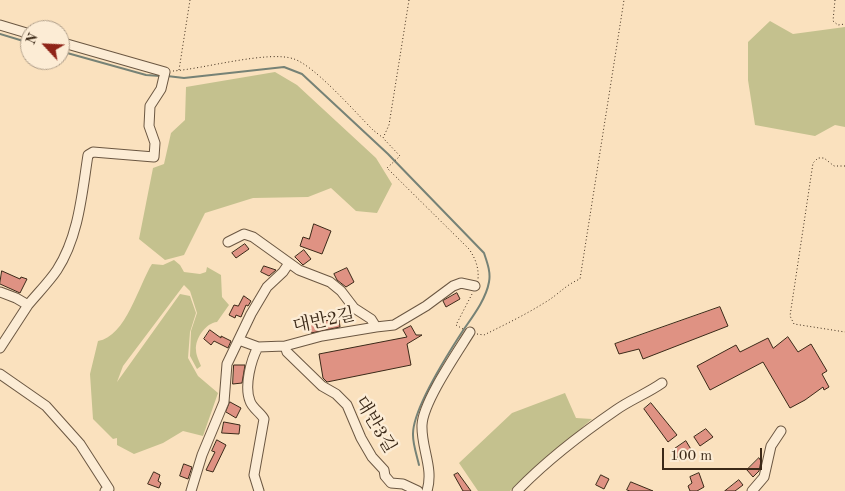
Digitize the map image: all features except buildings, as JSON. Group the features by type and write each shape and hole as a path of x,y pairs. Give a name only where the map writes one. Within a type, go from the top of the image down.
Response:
{"street":[{"path":"0,25 20,31"},
{"path":"0,348 28,305 58,269 71,241 78,218 88,155 93,152 154,156 155,143 149,126 150,106 161,90 165,72 70,45"},
{"name":"대반2길","path":"228,242 244,234 253,237 289,263 309,274 330,282 341,291 354,308 371,319 376,327 322,336 285,346 258,347 239,340"},
{"path":"191,491 202,455 224,402 227,364 251,314 267,287 283,272 289,263"},
{"path":"376,327 394,325 426,306 452,286 461,283 475,286"},
{"path":"0,292 28,305"},
{"path":"427,491 429,466 423,440 422,424 428,406 443,376 470,332"},
{"name":"대반3길","path":"285,346 287,352 322,386 336,394 347,405 361,438 391,483 403,484 418,491"},
{"path":"258,347 249,365 248,392 250,402 264,420 254,475 259,491"},
{"path":"0,374 46,406 80,444 109,489 105,491"},
{"path":"517,491 561,451 617,408 662,383"},
{"path":"752,491 764,477 771,446 781,431"}],"path":[{"path":"179,70 190,0"},
{"path":"383,138 389,125 409,0"},
{"path":"470,332 484,335 546,302 569,283 580,279 624,0"},
{"path":"835,0 833,22 838,26 845,24"},
{"path":"165,72 277,56 294,58 308,66 400,156 387,168 468,248 475,258 479,271 478,279 456,325 459,328"},
{"path":"845,166 834,166 824,158 818,158 813,163 790,316 794,324 845,332"}],"shaded area":[{"path":"770,21 793,34 845,27 845,127 835,125 815,136 755,125 748,80 748,42"},
{"path":"275,72 297,85 376,158 392,184 377,213 356,211 331,188 308,197 253,198 205,213 184,255 165,260 139,239 153,168 164,164 171,133 185,120 186,87"},
{"path":"174,260 184,272 200,274 206,272 207,267 221,275 222,297 229,305 217,322 205,328 199,336 196,350 201,366 197,369 190,356 191,331 197,313 190,291 184,285 123,366 117,382 180,294 190,296 196,313 190,332 188,358 198,376 218,393 203,436 183,431 163,443 134,454 117,445 117,438 113,439 93,419 90,374 98,341 108,337 124,320 152,264 163,265"},
{"path":"565,393 576,418 592,419 510,491 478,491 459,463 512,413"}],"waterway":[{"path":"0,34 20,40"},
{"path":"70,54 146,75 160,76"},
{"path":"167,76 184,78 284,67 302,74 388,154 484,253 489,275 485,295 432,381 414,424 413,439 419,465"}]}
